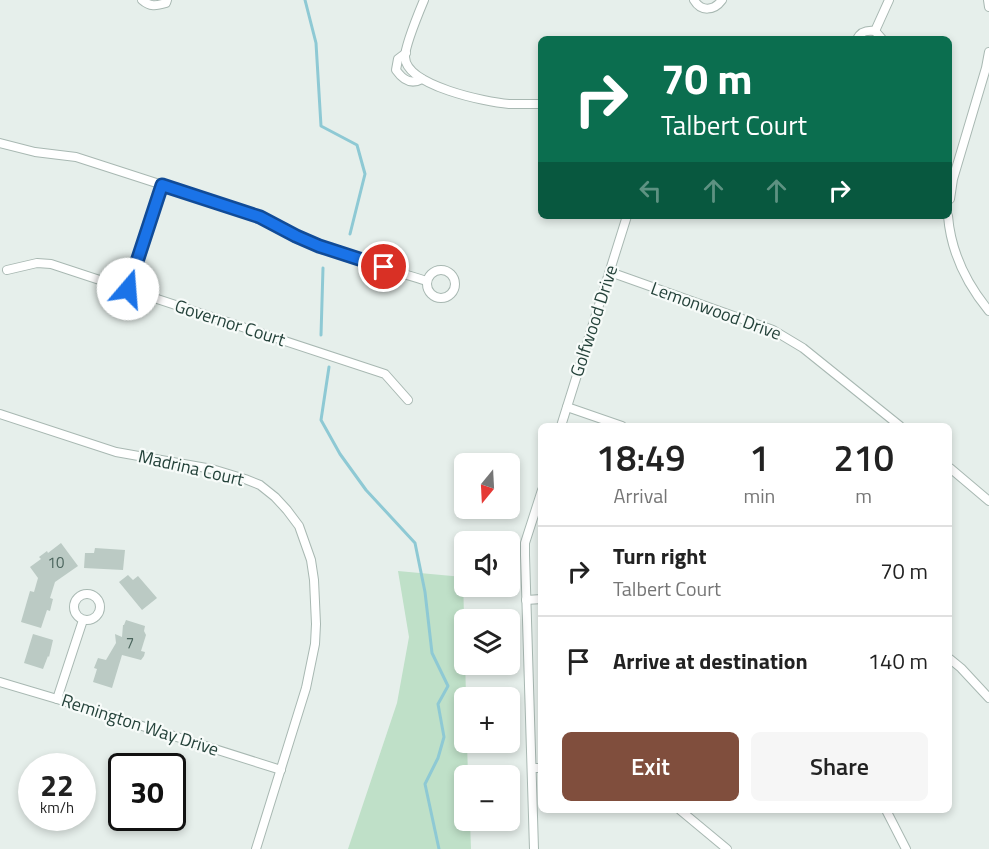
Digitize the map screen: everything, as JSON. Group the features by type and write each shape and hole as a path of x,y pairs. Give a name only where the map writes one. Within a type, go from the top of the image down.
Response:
{"street":[{"path":"142,0 149,5 158,5 166,3 167,0"},
{"path":"424,0 405,58 413,73 446,90 480,99 508,104 538,104"},
{"path":"694,0 696,4 708,9 718,5 722,0"},
{"path":"875,31 889,0"},
{"path":"988,0 989,7"},
{"path":"860,36 866,31 875,31 879,36"},
{"path":"952,186 989,52"},
{"path":"406,53 398,59 396,70 407,81 416,82 422,79"},
{"path":"0,143 35,152 76,158 162,185 260,217 319,246 427,281"},
{"path":"128,289 162,185"},
{"name":"Golfwood Drive","path":"562,423 626,219"},
{"path":"948,219 952,244 960,267 976,296 989,311"},
{"name":"Governor Court","path":"7,270 37,263 51,264 385,374 408,400"},
{"name":"Lemonwood Drive","path":"610,272 773,330 803,348 896,423"},
{"path":"567,407 613,423"},
{"name":"Madrina Court","path":"0,414 116,452 212,469 245,479 275,497 299,526 311,560 315,591 315,644 309,673 256,849"},
{"path":"952,470 989,501"},
{"path":"534,849 537,768 526,600 525,543 538,502"},
{"path":"526,600 538,599"},
{"path":"57,699 83,620"},
{"path":"952,661 989,698"},
{"name":"Remington Way Drive","path":"0,682 280,770"},
{"path":"684,813 727,849"},
{"path":"888,813 906,849"}],"green space":[{"path":"398,571 454,576 454,597 464,597 464,609 454,609 454,675 465,675 466,687 454,687 454,753 467,753 468,765 454,765 454,831 470,831 471,849 348,849 397,703 409,637"}],"building":[{"path":"61,543 78,566 55,582 50,598 53,599 50,611 47,610 41,628 21,622 30,591 34,592 38,578 30,567 41,559 39,557"},
{"path":"95,548 125,550 123,570 84,568 85,553 94,553"},
{"path":"128,575 133,580 138,576 157,598 142,610 119,582"},
{"path":"126,620 145,626 146,635 141,651 145,652 144,656 141,660 122,655 112,688 93,682 97,669 94,668 98,658 106,660 116,643 115,634 122,637"},
{"path":"33,634 53,640 43,669 24,663"}],"waterway":[{"path":"305,0 316,43 321,126 357,145 365,174 350,234"},
{"path":"321,335 323,268"},
{"path":"329,367 321,420 340,454 366,490 415,543 425,592 432,653 448,686 438,704 444,737 438,758 425,784 439,849"}],"route":[{"path":"128,289 162,185 260,217 319,246 384,267"}]}
